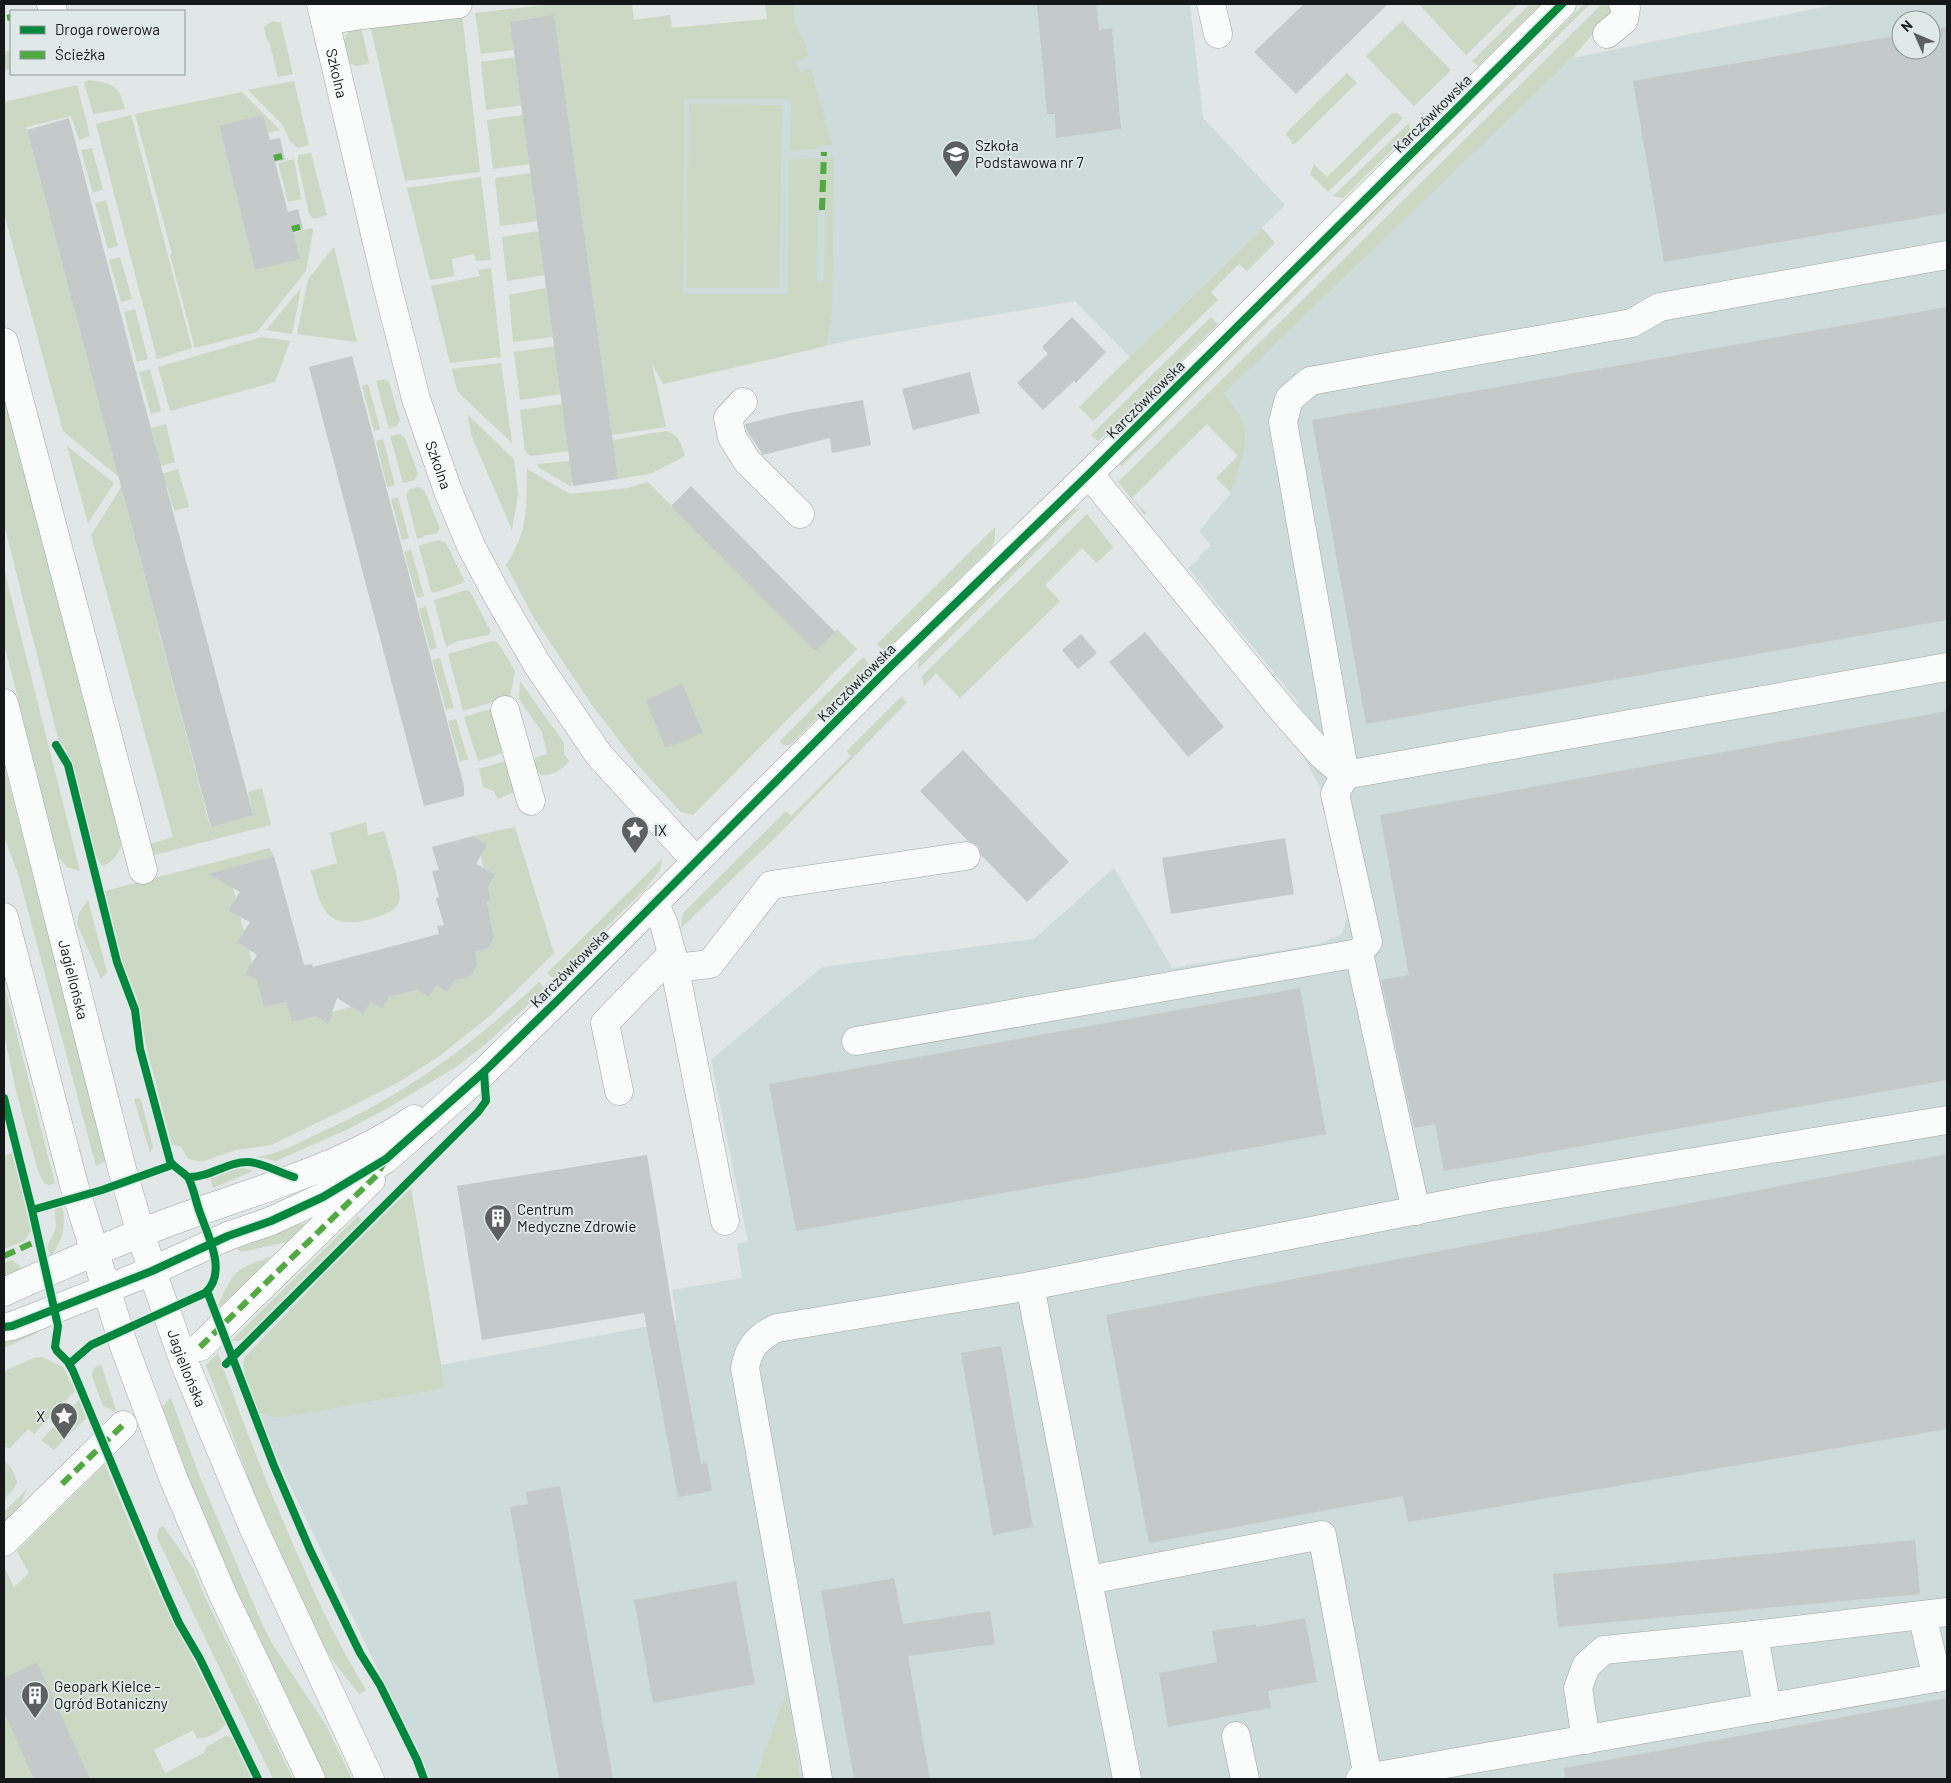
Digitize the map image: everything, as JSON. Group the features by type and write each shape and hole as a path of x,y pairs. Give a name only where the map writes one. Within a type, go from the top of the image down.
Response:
{"street":[{"path":"323,13 362,15 458,4"},
{"path":"1212,4 1218,34"},
{"name":"Karczówkowska","path":"4,1327 12,1326 106,1290 228,1236 271,1221 323,1197 386,1159 486,1070 562,996 890,667 1088,474 1562,4"},
{"path":"1607,34 1624,20 1626,8 1623,4"},
{"name":"Szkolna","path":"323,13 416,399 448,491 471,546 537,664 599,755 696,861"},
{"path":"856,1042 1359,953 1368,942 1335,794 1345,775 1283,422 1289,399 1310,381 1632,323 1660,307 1947,255"},
{"path":"4,342 143,870"},
{"path":"743,402 728,418 732,437 747,461 800,514"},
{"path":"1088,474 1285,713 1322,755 1345,775"},
{"path":"1345,775 1947,667"},
{"name":"Jagiellońska","path":"4,703 120,1159 152,1271 184,1362 252,1527 370,1779"},
{"path":"506,710 531,801"},
{"path":"619,1091 605,1023 674,961 710,964 770,885 966,856"},
{"path":"654,902 664,924 674,961 725,1221"},
{"path":"4,917 74,1184 124,1346 174,1480 223,1595 311,1779"},
{"path":"1359,953 1416,1211"},
{"name":"Karczówkowska","path":"4,1292 141,1233 338,1161 400,1128 486,1070"},
{"path":"818,1779 745,1368 746,1358 756,1341 776,1328 1030,1286 1494,1195 1947,1120"},
{"path":"200,1347 378,1175 386,1159"},
{"path":"1030,1286 1127,1779"},
{"path":"4,1542 123,1425"},
{"path":"1089,1580 1322,1536 1364,1779 1586,1740 1942,1677 1934,1613 1754,1635 1604,1650 1586,1666 1578,1688 1586,1740"},
{"path":"1754,1635 1767,1708"},
{"path":"1236,1736 1245,1779"}],"shaded area":[{"name":"Szkoła Podstawowa nr 7","path":"765,4 1190,4 1203,118 1285,205 1130,357 1075,301 860,338 663,384 672,28 767,19"},
{"path":"1839,4 1947,4 1947,1779 430,1779 271,1445 258,1411 445,1388 441,1365 677,1321 672,1290 742,1278 737,1244 748,1241 711,1060 822,967 1034,939 1114,868 1172,968 1319,944 1342,934 1348,915 1322,791 1301,752 1277,723 1299,703 1188,568 1200,559 1199,556 1211,546 1199,531 1231,493 1243,450 1243,422 1223,393 1572,58"}],"green space":[{"path":"555,4 632,4 634,20 670,15 672,28 767,19 765,4 793,4 795,26 805,43 808,57 795,62 800,72 811,69 832,145 790,151 791,99 684,99 683,294 788,294 789,160 834,157 832,314 826,346 663,384 652,364 666,427 612,435 554,16 511,22 514,50 481,54 475,13","holes":["825,210 824,281 817,282 818,211"]},
{"path":"1419,4 1518,4 1466,55"},
{"path":"1530,4 1541,4 1478,66 1472,61"},
{"path":"1584,4 1590,4 1122,466 1118,463"},
{"path":"1602,4 1617,4 1620,15 1597,29 1572,58 1224,393 1242,419 1245,431 1242,458 1231,493 1216,478 1238,456 1207,424 1132,498 1146,513 1145,515 1118,482"},
{"path":"462,13 480,172 405,181 370,24"},
{"path":"273,21 281,23 293,74 278,77 264,27"},
{"path":"1402,21 1451,70 1414,106 1366,56"},
{"path":"361,26 369,63 356,66 346,62 344,40 349,31"},
{"path":"10,50 10,69 4,71 4,52"},
{"path":"515,57 522,105 486,110 481,62"},
{"path":"1347,73 1357,83 1296,143 1292,144 1285,134"},
{"path":"89,80 109,84 114,87 120,94 125,109 93,114 84,82"},
{"path":"294,81 309,145 298,148 290,141 282,124 248,90"},
{"path":"77,85 90,136 79,140 71,116 26,127 114,458 156,446 151,428 166,424 175,462 120,478 63,431 4,213 4,102"},
{"path":"242,92 280,130 268,133 263,115 219,127 255,270 299,259 293,233 311,228 313,230 306,271 257,332 195,348 135,114"},
{"path":"689,104 782,105 779,288 687,288"},
{"path":"1397,113 1403,118 1328,192 1310,174 1314,164 1327,177 1391,114"},
{"path":"131,115 192,348 157,359 96,124"},
{"path":"523,115 530,164 493,169 487,120"},
{"path":"1409,123 1410,132 1343,198 1333,196"},
{"path":"92,148 103,189 93,193 81,150"},
{"path":"311,153 327,215 314,219 309,214 298,162 298,155"},
{"path":"294,159 301,199 288,202 278,163"},
{"path":"531,173 537,221 500,226 495,178"},
{"path":"481,177 491,260 476,261 474,254 452,259 454,276 430,280 407,188"},
{"path":"106,200 118,246 108,249 95,203"},
{"path":"1262,228 1275,243 1247,271 1239,264 1211,292 1218,300 1093,421 1079,407"},
{"path":"539,231 545,275 507,281 502,237"},
{"path":"334,247 357,342 297,334 308,279"},
{"path":"120,257 132,299 121,302 109,260"},
{"path":"491,268 501,357 450,363 431,286 480,276 478,270"},
{"path":"301,288 292,334 266,330"},
{"path":"546,288 553,337 513,342 509,295"},
{"path":"135,309 148,359 137,362 124,312"},
{"path":"1211,317 1218,324 1098,441 1091,435"},
{"path":"262,337 290,341 275,382 170,411 158,367"},
{"path":"555,346 561,394 520,400 514,352"},
{"path":"501,363 512,443 457,390 452,369"},
{"path":"150,369 161,411 151,414 139,372"},
{"path":"384,379 389,382 400,420 397,426 389,429 376,381"},
{"path":"368,384 380,429 374,431 362,386"},
{"path":"4,385 122,838 121,847 116,855 110,862 102,866 93,850 72,765 59,742 4,524"},
{"path":"562,404 569,451 530,456 525,451 520,410"},
{"path":"467,414 514,459 518,495 512,530 472,437"},
{"path":"666,431 677,438 685,456 650,474 618,479 612,440"},
{"path":"399,434 405,438 418,474 415,480 403,483 390,436"},
{"path":"383,439 395,485 387,487 376,441"},
{"path":"67,446 114,483 88,523"},
{"path":"570,461 572,487 539,468 537,464"},
{"path":"178,469 189,507 174,511 167,486 124,498 210,826 253,815 248,792 262,788 271,825 154,855 147,845 173,837 91,535 122,486"},
{"path":"527,469 570,494 628,488 648,482 815,651 837,629 857,649 693,815 681,812 637,764 592,705 535,620 506,565 519,541 525,518"},
{"path":"418,487 424,490 440,528 436,534 424,535 424,537 417,539 406,494 410,489"},
{"path":"398,497 409,538 402,540 391,499"},
{"path":"1081,507 918,669 919,660 1068,512"},
{"path":"1087,514 1113,547 1097,563 1082,548 1045,585 1060,601 960,698 936,673 924,686 922,676"},
{"path":"995,527 995,540 992,547 888,649 882,649 877,644"},
{"path":"439,540 446,543 465,582 434,593 431,591 419,547 420,545"},
{"path":"411,549 424,596 417,598 404,552"},
{"path":"4,569 80,871 67,867 58,857 4,644"},
{"path":"466,590 470,591 491,632 488,635 458,641 446,647 434,600"},
{"path":"426,606 437,648 430,650 419,609"},
{"path":"493,641 498,643 515,671 510,697 463,711 448,654"},
{"path":"863,657 868,663 867,669 790,745 783,745 780,741"},
{"path":"440,658 454,708 446,710 432,660"},
{"path":"520,681 564,743 564,754 569,761 560,770 553,773 541,775 535,768 535,758 547,754 542,732 519,699"},
{"path":"901,697 907,702 777,836 681,928 683,913 786,811 791,816 851,756 847,751"},
{"path":"494,708 508,751 478,761 464,717"},
{"path":"456,719 468,759 460,762 448,721"},
{"path":"509,760 515,787 512,793 498,799 494,791 483,787 479,769"},
{"path":"4,765 107,1160 96,1166 19,877 4,836"},
{"path":"366,822 368,835 384,831 397,877 399,902 396,907 384,915 358,922 342,922 331,917 325,910 317,894 311,871 337,863 330,833"},
{"path":"515,827 554,953 491,1015 438,1057 399,1082 271,1145 236,1150 204,1161 196,1161 188,1158 180,1146 172,1145 147,1050 137,997 124,967 105,891 269,848 274,856 228,869 236,899 228,911 240,917 244,931 237,942 249,950 252,963 245,974 257,980 264,1007 286,1002 292,1022 316,1016 327,1024 332,1012 351,1007 363,1014 371,1002 382,1009 389,997 417,990 429,997 436,985 447,992 455,980 471,976 477,966 475,952 488,948 494,938 487,902 491,900 488,888 495,874 483,867 481,856 486,845 473,836"},
{"path":"662,859 660,870 646,888 554,979 547,973"},
{"path":"88,900 107,972 101,979 77,924 79,913"},
{"path":"539,982 545,989 488,1042 456,1067 388,1108 346,1130 276,1161 257,1157 295,1144 349,1119 407,1086 461,1049"},
{"path":"4,985 55,1183 49,1185 44,1183 38,1171 17,1095 4,1034"},
{"path":"138,1098 141,1100 153,1147 150,1153 134,1099"},
{"path":"13,1153 31,1231 24,1241 4,1249 4,1156"},
{"path":"241,1167 253,1171 213,1188 210,1178"},
{"path":"411,1188 445,1388 283,1417 274,1417 258,1412 249,1393 245,1377 245,1357 324,1274"},
{"path":"62,1206 63,1232 51,1256 47,1247 56,1228 55,1209"},
{"path":"358,1216 362,1220 243,1339 231,1341"},
{"path":"309,1222 287,1242 242,1252 238,1250 235,1243"},
{"path":"272,1256 219,1308 218,1306 228,1285 237,1272"},
{"path":"12,1260 25,1270 4,1279 4,1263"},
{"path":"38,1328 37,1333 4,1348 4,1343"},
{"path":"218,1353 255,1453 296,1552 345,1654 366,1690 359,1694 321,1643 255,1495 206,1365"},
{"path":"42,1357 63,1367 75,1391 34,1434 28,1429 10,1448 4,1447 4,1371 34,1358"},
{"path":"101,1364 115,1411 103,1406 92,1376 93,1369"},
{"path":"171,1398 199,1475 262,1624 273,1645 326,1725 352,1779 324,1779 212,1540 162,1407"},
{"path":"79,1400 86,1418 54,1450 41,1440"},
{"path":"4,1460 12,1469 17,1482 13,1490 4,1499"},
{"path":"105,1464 151,1576 226,1724 217,1732 201,1738 197,1738 193,1730 154,1750 165,1773 204,1753 206,1747 226,1736 232,1737 252,1779 4,1779 4,1567 14,1587 29,1573 17,1551"},
{"path":"27,1489 20,1506 4,1523 4,1512"},
{"path":"163,1526 193,1568 206,1599 293,1779 273,1779 157,1538 159,1528"},
{"path":"787,1691 800,1779 755,1779"}],"building":[{"path":"1037,4 1096,4 1099,30 1112,28 1121,129 1056,138 1055,114 1047,114"},
{"path":"1304,4 1388,4 1296,94 1254,52"},
{"path":"554,15 618,479 573,486 510,22"},
{"path":"1947,27 1947,213 1664,262 1633,81 1891,37 1891,60 1941,60 1941,28"},
{"path":"263,115 270,140 280,138 285,160 275,162 288,212 298,209 303,229 293,232 300,259 255,270 219,126"},
{"path":"69,118 253,815 211,827 27,130"},
{"path":"1947,307 1947,620 1366,724 1312,420"},
{"path":"1072,317 1106,352 1076,383 1074,381 1043,410 1017,383 1048,354 1042,347"},
{"path":"352,356 464,786 464,796 424,806 309,367"},
{"path":"970,372 980,413 913,430 902,389"},
{"path":"863,400 871,445 832,453 830,438 763,455 747,431 745,424 790,413"},
{"path":"691,486 835,632 815,651 671,506"},
{"path":"1145,632 1224,727 1188,757 1109,662"},
{"path":"1081,634 1097,653 1078,669 1062,650"},
{"path":"682,684 703,733 665,748 646,700"},
{"path":"1947,711 1947,1080 1444,1171 1435,1124 1414,1128 1381,980 1409,975 1380,815"},
{"path":"963,750 1069,862 1027,902 981,855 978,846 968,841 920,791"},
{"path":"473,836 487,845 476,864 495,874 488,888 491,901 487,902 494,938 488,948 475,952 477,966 471,976 455,980 447,992 436,985 429,997 417,990 389,997 382,1009 371,1002 363,1014 337,998 328,1024 316,1016 292,1022 286,1002 264,1007 257,980 245,974 257,955 237,942 250,922 228,911 240,892 208,874 274,856 304,965 312,964 313,967 439,934 437,926 444,925 436,898 439,897 432,871 439,870 432,847"},
{"path":"1285,838 1294,894 1171,914 1162,858"},
{"path":"1300,988 1326,1134 796,1231 769,1084"},
{"path":"1947,1154 1947,1429 1408,1522 1403,1496 1149,1543 1106,1315"},
{"name":"Centrum Medyczne Zdrowie","path":"647,1155 672,1307 701,1464 707,1463 712,1491 678,1497 644,1313 482,1340 457,1186"},
{"path":"1001,1346 1033,1527 993,1535 961,1353"},
{"path":"560,1486 613,1779 559,1779 542,1688 510,1507 528,1504 526,1492"},
{"path":"1915,1540 1920,1594 1558,1627 1553,1574"},
{"path":"894,1578 903,1624 990,1611 995,1644 908,1656 930,1779 854,1779 821,1591"},
{"path":"736,1581 755,1684 653,1703 634,1600"},
{"path":"1305,1618 1317,1682 1268,1691 1271,1708 1168,1727 1159,1673 1217,1662 1212,1631 1256,1624 1256,1627"},
{"name":"Geopark Kielce - Ogród Botaniczny","path":"37,1663 90,1779 34,1779 4,1712 4,1678"},
{"path":"1947,1698 1947,1779 1565,1779 1564,1768"}],"marked path":[{"path":"822,210 824,152"},
{"path":"274,158 282,156"},
{"path":"292,229 300,227"},
{"path":"200,1347 377,1175 385,1161"},
{"path":"4,1256 39,1240"},
{"path":"62,1484 123,1425"}],"cycle path":[{"path":"4,1327 12,1326 152,1271 228,1236 271,1221 323,1197 386,1159 486,1070 562,996 890,667 1089,474 1562,4"},
{"path":"56,745 68,765 117,962 135,1010 140,1049 170,1161 189,1179 211,1243 216,1265 212,1285 205,1293 91,1345 69,1364"},
{"path":"226,1364 478,1112 486,1101 484,1072"},
{"path":"4,1098 58,1326 55,1347 73,1371 179,1623 200,1659 258,1779"},
{"path":"188,1177 196,1177 241,1162 260,1164 294,1177"},
{"path":"32,1210 102,1190 172,1165"},
{"path":"207,1291 274,1466 310,1550 360,1653 380,1685 417,1760 424,1779"}],"place":[{"name":"Szkoła Podstawowa nr 7","path":"956,178"},
{"name":"IX","path":"635,854"},
{"name":"Centrum Medyczne Zdrowie","path":"498,1242"},
{"name":"X","path":"64,1440"},
{"name":"Geopark Kielce - Ogród Botaniczny","path":"35,1719"}]}
